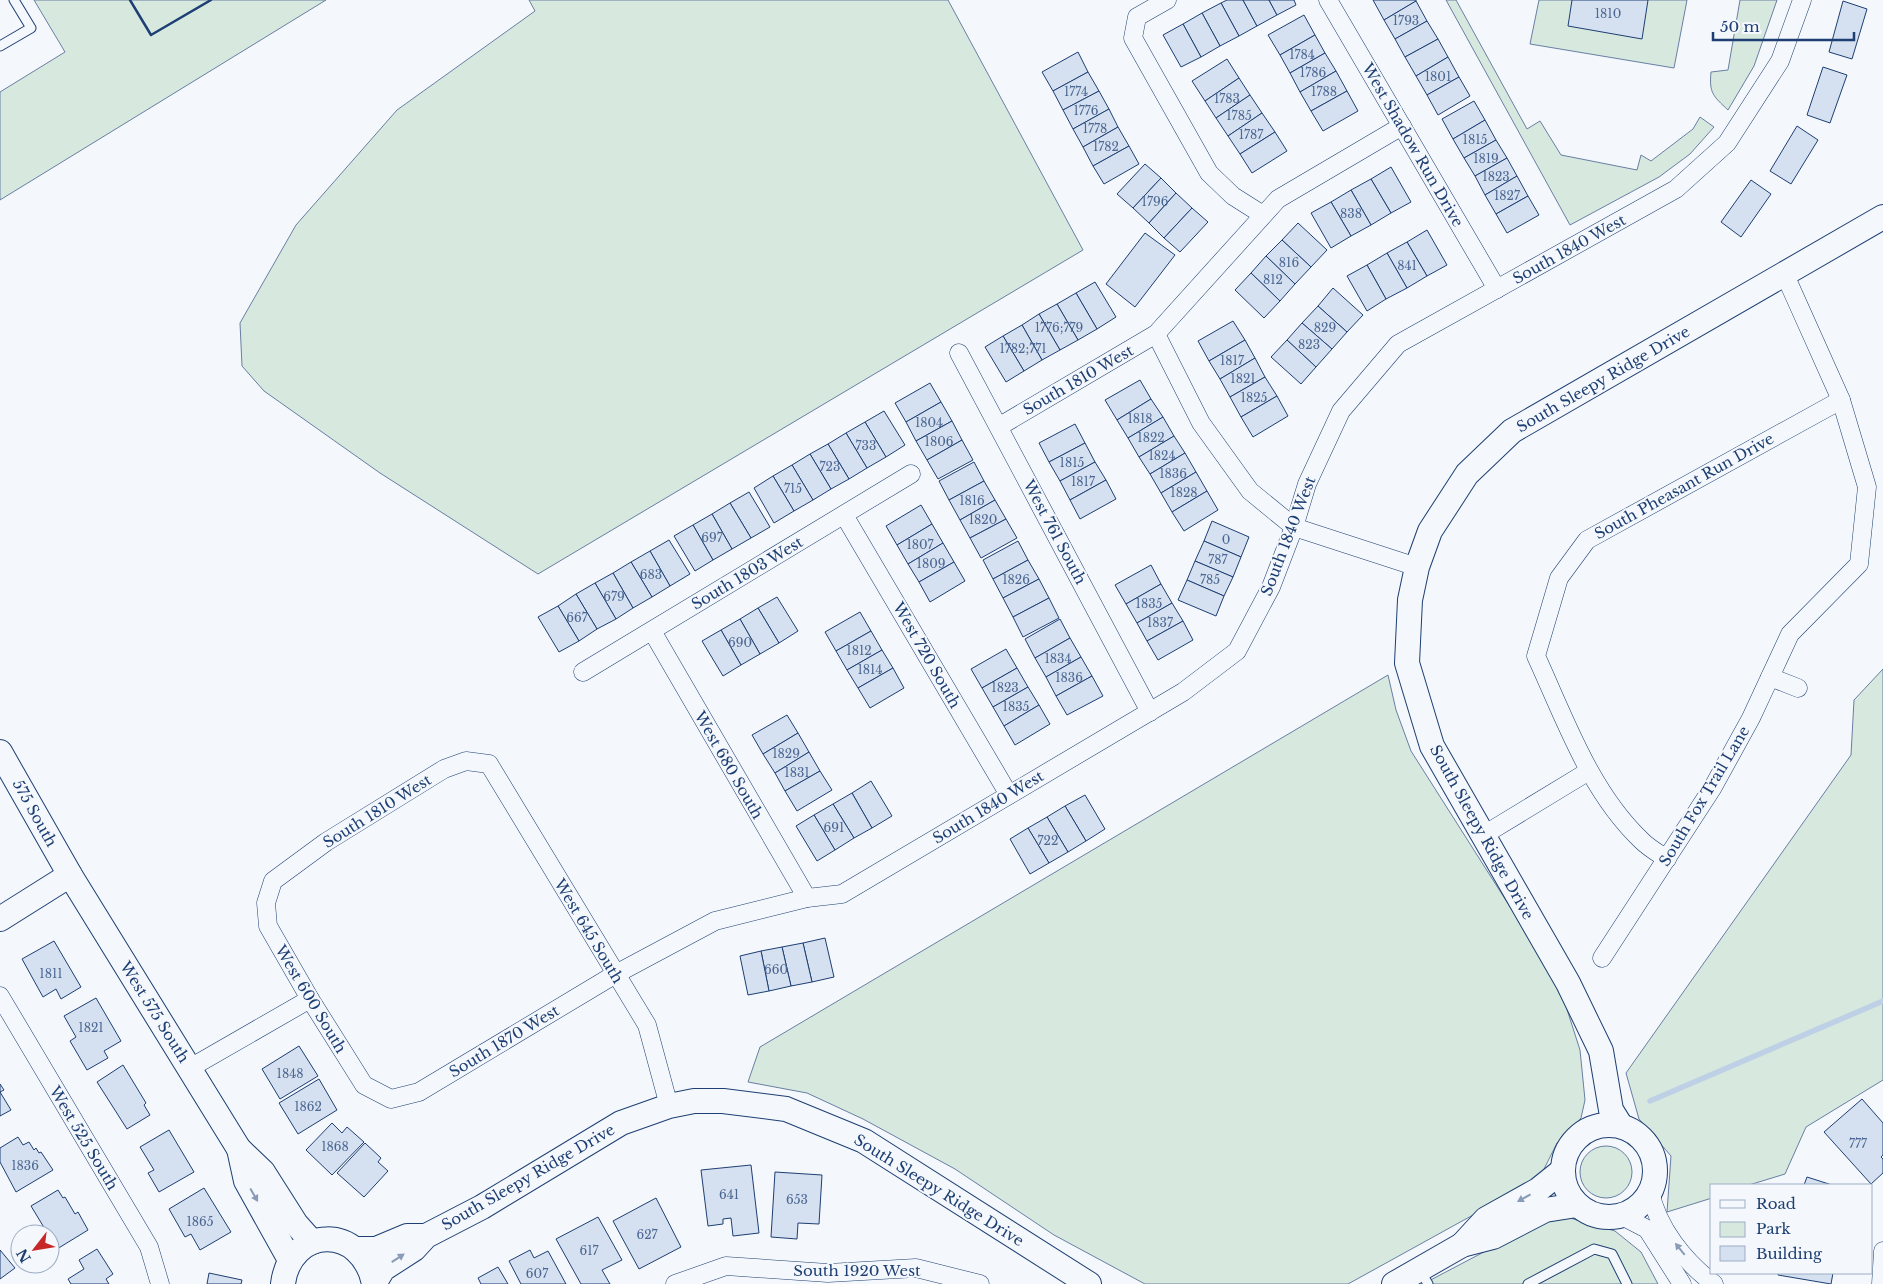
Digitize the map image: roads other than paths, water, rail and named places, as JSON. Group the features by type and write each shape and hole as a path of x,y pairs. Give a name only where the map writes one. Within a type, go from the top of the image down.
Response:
{"street":[{"path":"1167,0 1137,17 1133,38 1209,173 1233,196 1263,215"},
{"name":"West Shadow Run Drive","path":"1328,0 1497,289"},
{"name":"South 1840 West","path":"614,975 715,921 807,898 842,894 1183,692 1236,651 1271,587 1294,527 1307,484 1341,411 1398,344 1676,190 1727,143 1780,61 1802,0"},
{"name":"South 1810 West","path":"1000,426 1156,334 1278,199 1402,126"},
{"name":"South Sleepy Ridge Drive","path":"1621,1126 1611,1110 1601,1050 1586,1024 1568,983 1432,746 1407,663 1410,600 1417,567 1430,531 1467,474 1512,431 1883,217"},
{"path":"1785,275 1841,400"},
{"path":"1156,334 1202,423 1250,491 1294,527 1417,567"},
{"name":"West 761 South","path":"959,353 1000,426 1150,712"},
{"name":"South Fox Trail Lane","path":"1602,958 1713,787 1751,718 1790,634 1859,564 1867,487 1841,400"},
{"name":"South Pheasant Run Drive","path":"1590,771 1536,656 1559,578 1587,540 1841,400"},
{"name":"South 1803 West","path":"582,672 911,474"},
{"name":"West 720 South","path":"844,515 1009,795"},
{"name":"West 680 South","path":"652,631 807,898"},
{"path":"1770,677 1798,688"},
{"name":"575 South","path":"0,752 70,875"},
{"name":"South 1810 West","path":"274,881 326,842 444,769 466,761 489,764"},
{"name":"West 645 South","path":"489,764 614,975 647,1026 669,1106"},
{"path":"1482,836 1590,771 1620,817 1642,842 1666,859"},
{"path":"0,919 70,875"},
{"name":"West 575 South","path":"70,875 239,1149 263,1172 296,1224 312,1242"},
{"name":"West 600 South","path":"274,881 266,902 268,926 310,999 364,1085 391,1099"},
{"name":"South 1870 West","path":"391,1099 419,1092 614,975"},
{"name":"West 525 South","path":"0,996 149,1246 160,1284"},
{"path":"190,1068 310,999"},
{"name":"South Sleepy Ridge Drive","path":"1586,1024 1594,1101 1590,1130"},
{"name":"South Sleepy Ridge Drive","path":"374,1284 383,1269 414,1249 426,1236 482,1207 620,1123 669,1106 694,1101 723,1101 786,1109 864,1141 1089,1284"},
{"path":"1608,1125 1621,1126 1635,1133 1647,1144 1656,1171 1645,1201 1622,1216 1606,1218 1590,1213 1577,1204 1568,1191 1563,1170 1566,1154 1575,1140 1590,1130 1608,1125"},
{"name":"West 575 South","path":"239,1149 246,1181 290,1260"},
{"path":"1394,1284 1424,1277 1462,1246 1486,1219 1538,1190 1563,1170"},
{"path":"1650,1191 1662,1226 1700,1274 1714,1284"},
{"path":"1462,1246 1493,1237 1545,1210 1577,1204"},
{"path":"1622,1216 1647,1229 1682,1284"},
{"name":"South Sleepy Ridge Drive","path":"356,1249 376,1249 407,1236 426,1236"},
{"path":"283,1284 290,1260 301,1248 312,1242 327,1239 343,1242 356,1249 367,1260 374,1284"},
{"path":"1881,1284 1883,1250"},
{"name":"South 1920 West","path":"675,1284 726,1266 828,1273 916,1268 980,1284"}],"lane":[{"path":"0,46 31,28 14,0"},
{"path":"1528,1284 1594,1249 1612,1254 1627,1284"}],"waterway":[{"path":"1650,1101 1883,1001"}]}
